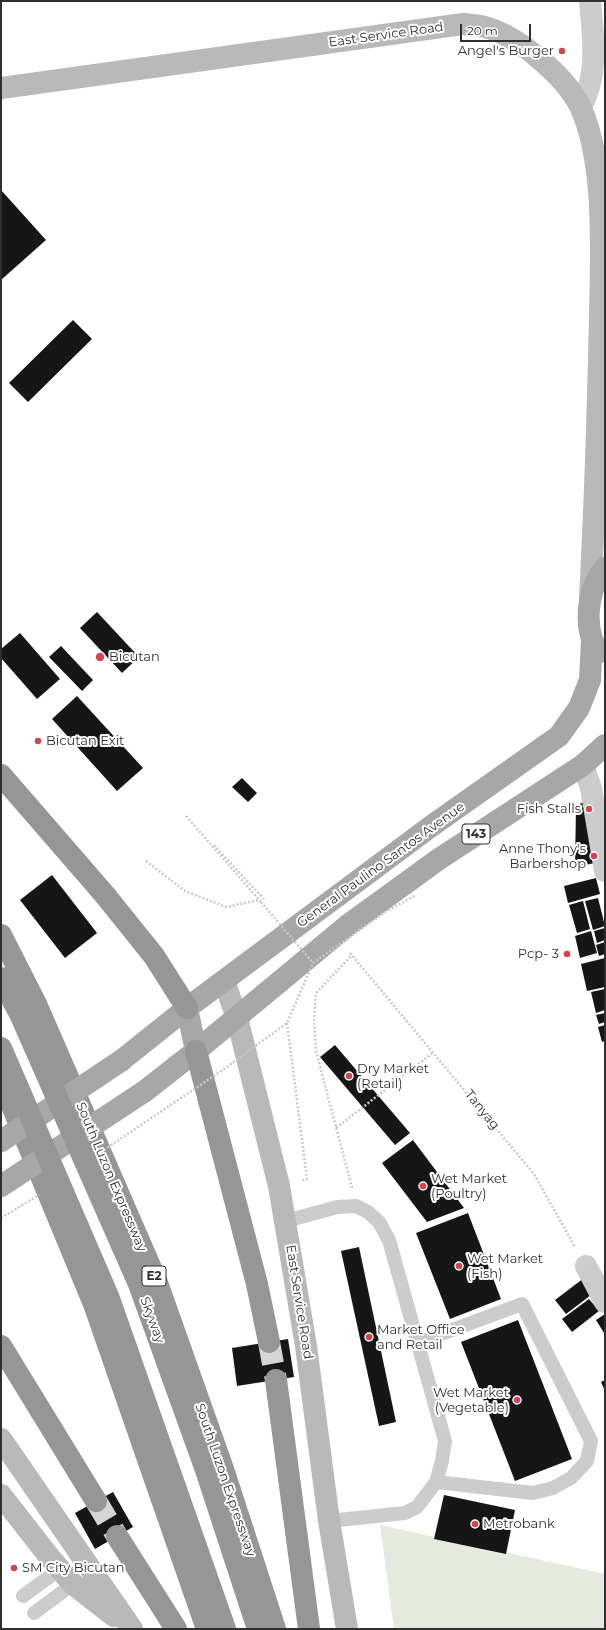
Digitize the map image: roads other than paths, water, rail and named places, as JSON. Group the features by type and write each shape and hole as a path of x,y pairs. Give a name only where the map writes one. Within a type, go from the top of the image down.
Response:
{"highway":[{"path":"1,776 105,895 154,956 187,1008"},
{"name":"South Luzon Expressway","path":"1,935 36,1004 156,1280 223,1469 275,1629"},
{"name":"Skyway","path":"1,978 21,1016 139,1284 206,1470 258,1629"},
{"path":"1,1048 108,1296 225,1629"},
{"path":"196,1051 257,1284 269,1342"},
{"path":"1,1079 94,1304 207,1629"},
{"path":"1,1346 96,1501"},
{"path":"276,1380 309,1629"},
{"path":"117,1536 176,1629"}],"main road":[{"name":"East Service Road","path":"1,88 462,24 485,27 514,40 548,65 566,85 581,106 595,151 600,179 601,209 598,384 595,510 590,599"},
{"name":"East Service Road","path":"598,384 605,408"},
{"name":"143","path":"605,568 601,572 590,599 589,619 592,640 605,660"},
{"name":"General Paulino Santos Avenue","path":"1,1141 122,1060 187,1008 430,827 559,736 579,708 590,680 592,640"},
{"name":"143","path":"196,1051 237,1018 343,943 439,858 583,765 605,745"},
{"name":"East Service Road","path":"224,981 237,1018 259,1101 286,1221 306,1346 330,1521 347,1629"},
{"path":"1,1186 145,1091 196,1051 187,1008"},
{"path":"1,1439 131,1629"},
{"path":"1,1495 67,1576 131,1629"}],"street":[{"path":"581,106 591,84 593,71 594,55 590,1"},
{"path":"583,765 590,788 605,871"},
{"path":"586,1266 605,1302"}],"lane":[{"path":"286,1221 337,1207 356,1206 368,1212 379,1222 389,1240 445,1441 442,1461 436,1482 417,1506 405,1513 330,1521"},
{"path":"417,1343 522,1304 590,1441 587,1461 571,1478 553,1488 533,1493 436,1482"},
{"path":"23,1596 67,1576"},
{"path":"34,1613 67,1576"}],"tunnel":[{"path":"269,1342 276,1380"},
{"path":"96,1501 117,1536"}],"place":[{"name":"Angel's Burger","path":"562,51"},
{"name":"Bicutan","path":"100,657"},
{"name":"Bicutan Exit","path":"38,741"},
{"name":"Fish Stalls","path":"589,809"},
{"name":"Anne Thony's Barbershop","path":"594,856"},
{"name":"Pcp- 3","path":"567,954"},
{"name":"Dry Market (Retail)","path":"349,1076"},
{"name":"Wet Market (Poultry)","path":"423,1186"},
{"name":"Wet Market (Fish)","path":"459,1266"},
{"name":"Market Office and Retail","path":"369,1337"},
{"name":"Wet Market (Vegetable)","path":"517,1400"},
{"name":"Metrobank","path":"475,1524"},
{"name":"SM City Bicutan","path":"14,1568"}]}
